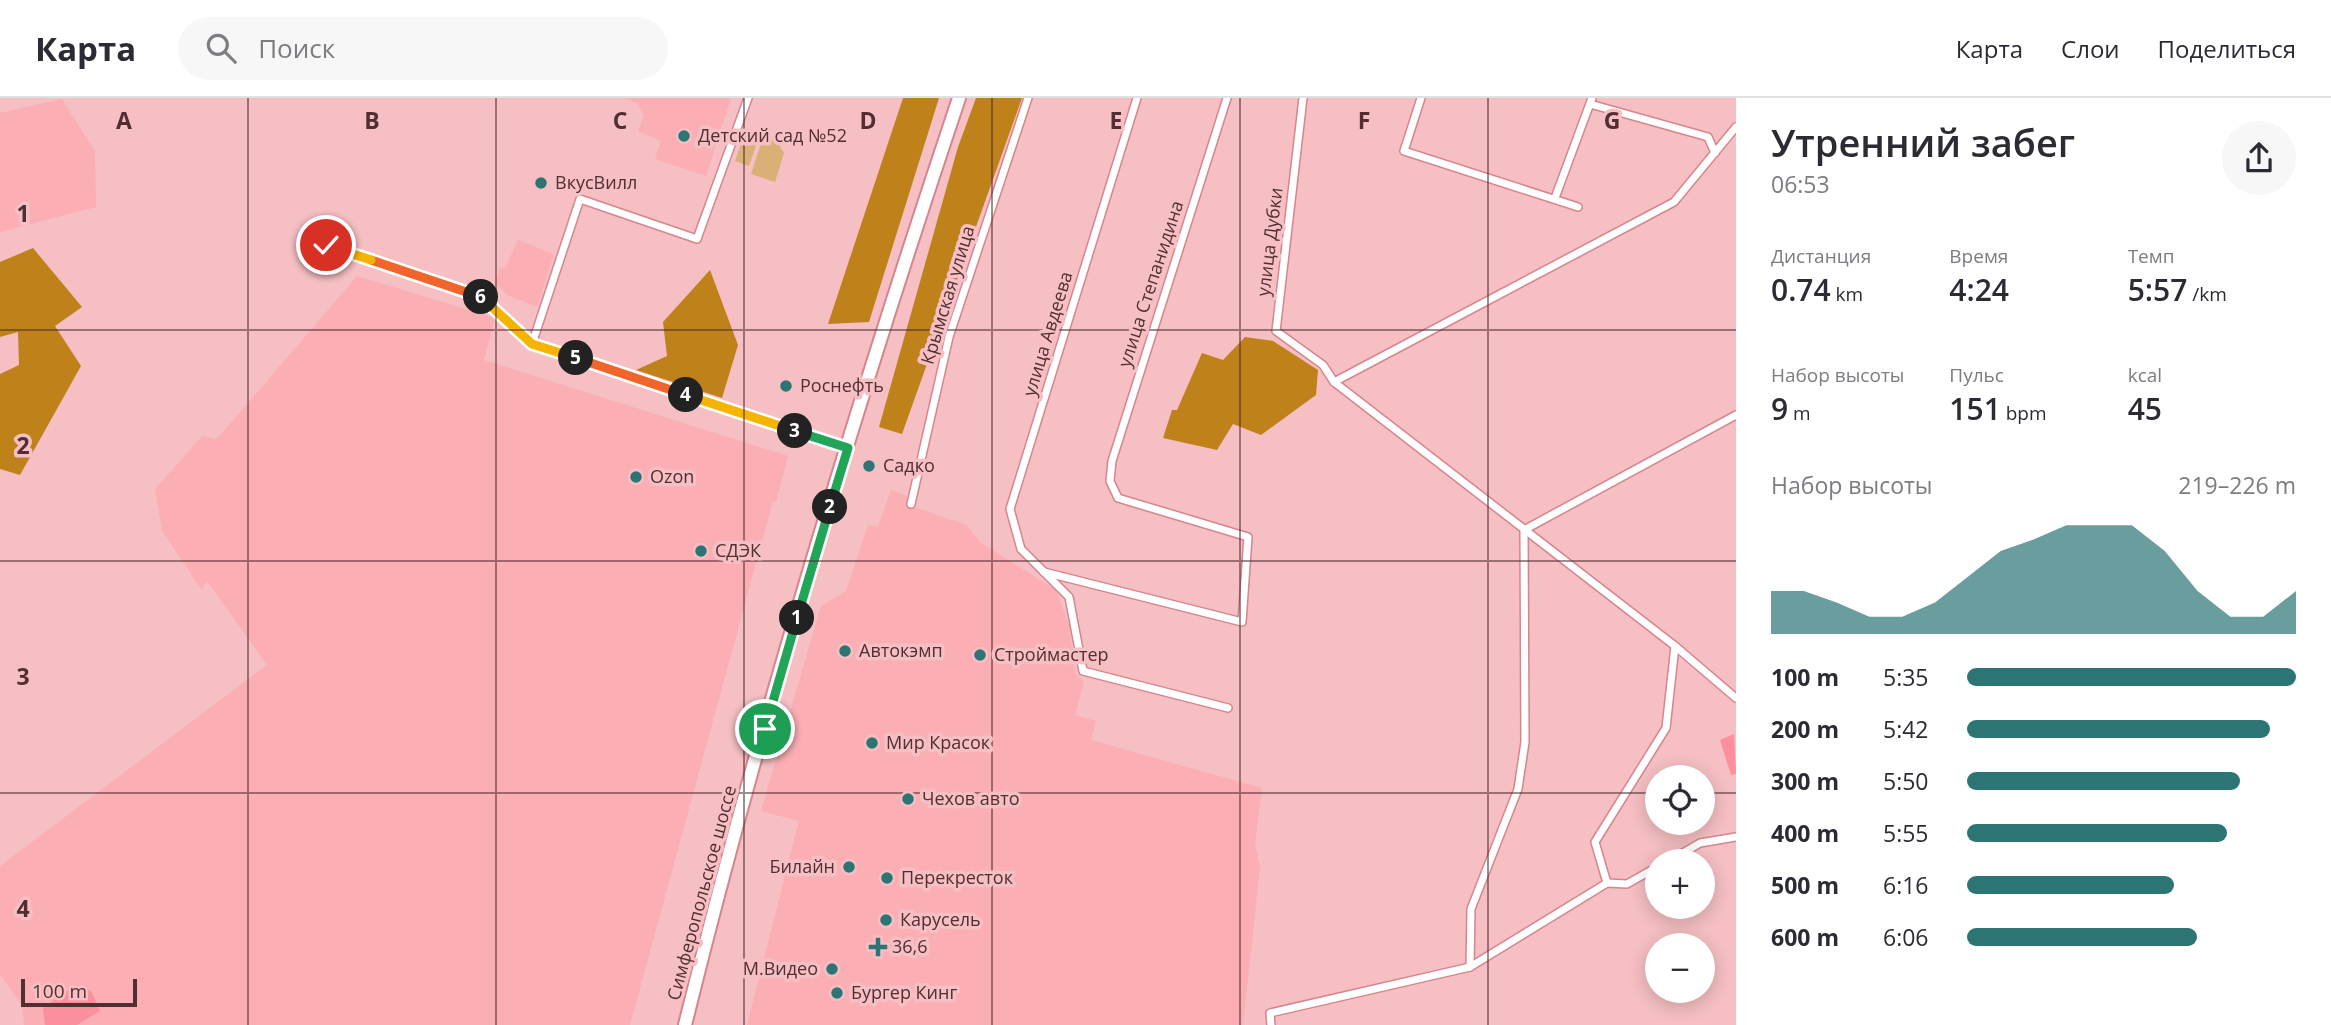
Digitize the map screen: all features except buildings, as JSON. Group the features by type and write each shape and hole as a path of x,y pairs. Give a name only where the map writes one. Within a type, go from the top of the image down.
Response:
{"main road":[{"name":"Симферопольское шоссе","path":"685,1025 765,729 848,448 959,98"}],"street":[{"path":"532,344 580,199 697,239 748,98"},
{"name":"Крымская улица","path":"911,504 948,337 1028,98"},
{"name":"улица Авдеева","path":"1138,98 1010,509 1021,549 1069,597 1083,671 1228,708"},
{"name":"улица Степанидина","path":"1044,572 1242,622 1248,537 1118,498 1110,481 1112,461 1227,98"},
{"name":"улица Дубки","path":"1303,98 1276,331 1323,365 1334,382"},
{"path":"1421,98 1404,151 1578,207"},
{"path":"1555,198 1591,101 1708,137 1715,153"},
{"path":"1736,127 1674,202 1334,382 1675,646 1736,698"},
{"path":"326,245 484,298 532,344 848,448"},
{"path":"1524,530 1736,415"},
{"path":"1471,967 1471,909 1518,789 1525,742 1524,530"},
{"path":"1607,883 1595,842 1666,728 1675,646"},
{"path":"1690,849 1700,843 1736,837"},
{"path":"1270,1025 1270,1013 1471,967 1607,883 1627,884 1645,874"}],"shaded area":[{"name":"Детский сад №52","path":"624,98 731,98 706,176 655,159 661,141 638,131 644,115 638,104"},
{"path":"903,98 939,98 869,322 828,324"},
{"path":"976,98 1022,98 902,434 879,427 958,147"},
{"path":"62,99 95,152 96,207 0,232 0,113"},
{"path":"744,136 758,140 749,166 735,161"},
{"path":"763,137 777,141 784,153 775,182 751,174"},
{"path":"518,240 554,254 537,307 507,295 496,283 500,267 505,268"},
{"path":"33,248 82,307 55,326 81,366 20,475 0,469 0,374 19,365 18,332 0,337 0,262"},
{"path":"710,270 738,345 722,398 636,370 667,356 663,322"},
{"path":"357,276 495,318 484,360 788,456 776,502 773,501 630,1025 24,1025 22,1005 0,974 0,866 267,665 207,581 202,590 162,531 155,489 202,436 217,439"},
{"path":"1245,337 1273,341 1318,370 1316,395 1261,435 1233,424 1217,450 1163,438 1172,410 1177,410 1202,353 1223,360"},
{"path":"891,490 907,496 909,505 966,525 981,543 1056,590 1069,625 1075,673 1084,682 1075,715 1096,721 1091,740 1262,788 1255,844 1260,867 1243,1025 747,1025 799,821 761,811 821,606 846,591 868,525 878,527"},
{"path":"1734,734 1736,774 1731,775 1720,740"},
{"path":"73,987 91,991 100,1011 77,1025 45,1025 43,1008"}],"place":[{"name":"Детский сад №52","path":"684,136"},
{"name":"ВкусВилл","path":"541,183"},
{"name":"Роснефть","path":"786,386"},
{"name":"Садко","path":"869,466"},
{"name":"Ozon","path":"636,477"},
{"name":"СДЭК","path":"701,551"},
{"name":"Автокэмп","path":"845,651"},
{"name":"Строймастер","path":"980,655"},
{"name":"Мир Красок","path":"872,743"},
{"name":"Чехов авто","path":"908,799"},
{"name":"Билайн","path":"849,867"},
{"name":"Перекресток","path":"887,878"},
{"name":"Карусель","path":"886,920"},
{"name":"36,6","path":"878,947"},
{"name":"М.Видео","path":"832,969"},
{"name":"Бургер Кинг","path":"837,993"}],"route":[{"path":"326,245 484,298 532,344 848,448 765,729"}]}
